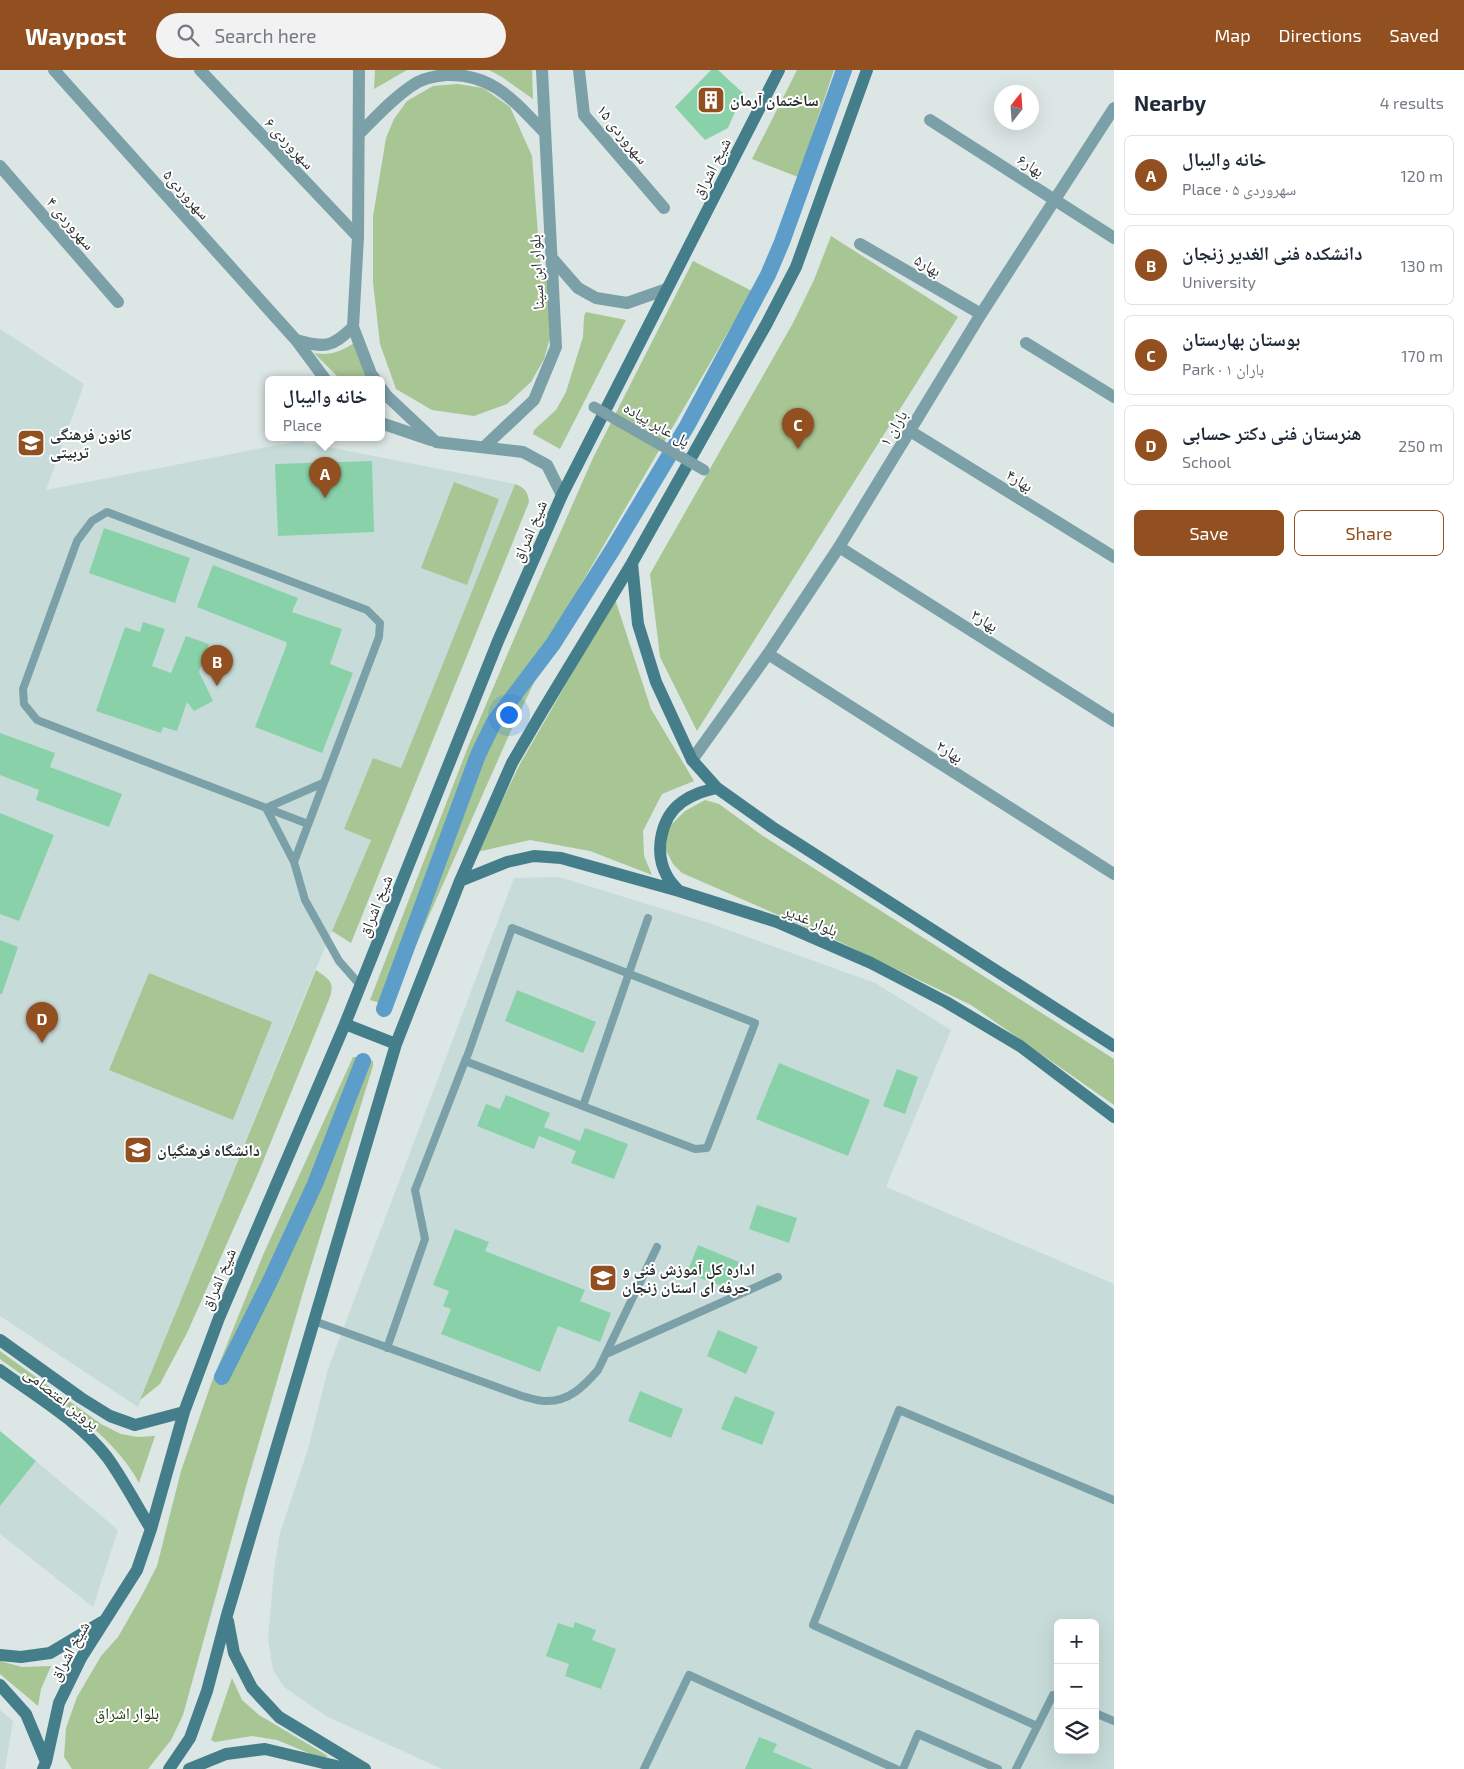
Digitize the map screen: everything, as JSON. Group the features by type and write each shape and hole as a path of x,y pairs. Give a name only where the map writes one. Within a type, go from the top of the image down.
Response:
{"main road":[{"name":"شیخ اشراق","path":"46,1767 59,1703 81,1658 137,1570 151,1529 184,1412 219,1318 361,986 498,641 562,495 779,70"},
{"path":"169,1769 190,1738 207,1691 227,1615 396,1044 460,881 512,764 632,563 767,323 796,267 868,70"},
{"path":"632,563 638,624 656,682 692,760 717,788 772,827 1114,1046"},
{"path":"679,892 666,876 660,856 661,837 664,827 668,818 681,803 698,793 717,788"},
{"name":"بلوار غدیر","path":"460,881 508,862 534,856 560,858 777,922 871,963 946,1002 1020,1046 1114,1117"},
{"path":"345,1024 396,1044"},
{"name":"پروین اعتصامی","path":"0,1340 81,1398 110,1416 135,1425 184,1412"},
{"name":"پروین اعتصامی","path":"0,1370 67,1418 107,1457 151,1529"},
{"path":"227,1615 234,1653 252,1688 280,1717 365,1769"},
{"path":"0,1655 21,1657 50,1653 104,1621"},
{"path":"0,1685 26,1714 46,1767"},
{"path":"189,1769 226,1754 265,1749 349,1769"}],"street":[{"name":"سهروردی۵","path":"54,70 296,340 323,376"},
{"name":"سهروردی ۶","path":"200,70 358,237"},
{"path":"359,70 358,237 353,327 373,376"},
{"name":"بلوار ابن سینا","path":"484,447 534,400 556,347 542,70"},
{"name":"سهروردی ۱۵","path":"579,70 584,115 664,208"},
{"path":"358,134 402,92 415,83 427,77 460,74 492,84 508,95 545,133"},
{"name":"باران ۱","path":"692,760 768,654 839,546 981,314 1114,108"},
{"name":"بهار۶","path":"930,120 1114,238"},
{"name":"سهروردی ۴","path":"0,166 118,302"},
{"name":"بهار۵","path":"860,244 981,314"},
{"path":"551,257 578,288 596,298 627,304 667,289"},
{"path":"296,340 317,346 337,342 353,327"},
{"path":"1026,342 1114,397"},
{"path":"385,394 436,442"},
{"name":"پل عابر پیاده","path":"594,407 704,470"},
{"path":"385,424 436,442 523,452 547,465 562,495"},
{"name":"بهار۴","path":"910,431 1114,557"},
{"name":"بهار۳","path":"839,546 1114,721"},
{"name":"بهار۲","path":"768,654 1114,874"}],"lane":[{"path":"294,862 379,637 380,623 367,610 107,512 92,522 77,540 23,689 24,704 37,720 308,824"},
{"path":"266,808 323,783"},
{"path":"266,808 294,862 310,908 339,961 361,986"},
{"path":"583,1106 648,918"},
{"path":"387,1348 425,1239 415,1190 465,1061 512,928 756,1023 707,1148 695,1149 465,1061"},
{"path":"314,1321 522,1396 546,1401 569,1397 587,1384 598,1370 657,1247"},
{"path":"606,1354 778,1277"},
{"path":"1037,1726 813,1625 899,1410 1114,1500"},
{"path":"644,1769 689,1675 896,1769"},
{"path":"1016,1769 1054,1695"},
{"path":"1099,1715 1114,1721"},
{"path":"903,1769 918,1734 998,1769"}],"shaded area":[{"path":"0,329 84,384 46,490 298,441 515,484 401,769 344,829 371,839 301,1004 138,1407 0,1316"},
{"path":"559,877 709,923 875,983 951,1030 886,1187 1114,1284 1114,1769 442,1769 326,1716 284,1687 273,1670 268,1639 274,1570 280,1533 308,1449 328,1369 514,878"},
{"path":"36,1461 118,1530 93,1607 0,1534 0,1506"},
{"path":"0,1710 13,1721 5,1769 0,1769"}],"green space":[{"path":"375,70 407,70 374,89"},
{"path":"489,70 532,70 533,99 502,77"},
{"path":"797,70 834,70 798,177 752,159"},
{"path":"458,84 483,88 510,107 532,156 540,261 548,282 551,335 544,359 531,382 507,404 474,416 432,410 396,389 380,344 373,282 373,216 386,138 394,119 407,101 433,86"},
{"path":"831,236 958,317 697,731 660,657 650,574 793,323 814,280"},
{"path":"693,261 752,291 580,586 509,735 389,1006 370,1000 468,747 534,592 593,458"},
{"path":"586,312 626,320 560,449 533,434 534,430 556,410 566,392 583,337 584,316"},
{"path":"354,343 366,376 337,376 314,353 325,354 344,349"},
{"path":"454,482 499,499 467,585 421,568"},
{"path":"515,484 525,491 529,502 351,943 332,931 371,840 344,829 373,758 401,768"},
{"path":"615,599 651,709 694,781 662,794 643,831 644,856 652,875 590,851 530,840 477,852 520,764"},
{"path":"705,800 719,804 763,836 1114,1059 1114,1105 971,1005 840,942 682,873 673,864 666,850 668,828 685,811"},
{"path":"316,970 327,978 331,984 330,997 257,1176 187,1333 160,1384 140,1400"},
{"path":"149,973 272,1022 233,1120 109,1070"},
{"name":"بلوار اشراق","path":"353,1057 361,1057 373,1061 373,1066 306,1282 247,1483 183,1715 171,1740 148,1769 72,1769 64,1757 66,1728 77,1697 101,1656 118,1637 157,1566 181,1471 211,1384 263,1255"},
{"path":"0,1351 101,1424 121,1434 138,1437 155,1436 139,1483 113,1447 77,1414 0,1359"},
{"path":"0,1661 22,1667 51,1666 41,1689 38,1706 0,1674"},
{"path":"232,1678 242,1700 259,1715 328,1756 323,1759 277,1740 252,1736 215,1742 211,1740"}],"building":[{"name":"ساختمان آرمان","path":"711,70 718,70 743,93 728,128 705,140 675,107"},
{"path":"372,461 374,532 278,536 275,464"},
{"path":"104,528 190,558 175,603 89,573"},
{"path":"213,565 298,598 292,612 342,629 330,664 353,673 322,753 255,727 287,644 197,607"},
{"path":"143,622 165,629 152,666 171,673 186,636 209,644 199,672 213,701 194,711 187,702 177,731 163,727 161,733 96,711 125,627 140,632"},
{"path":"0,733 55,753 50,767 122,794 109,827 36,800 39,790 0,775"},
{"path":"0,813 54,835 19,921 0,914"},
{"path":"0,940 18,947 2,994 0,994"},
{"path":"517,990 596,1022 583,1053 505,1021"},
{"path":"779,1063 870,1100 848,1156 756,1119"},
{"path":"897,1069 918,1077 905,1114 883,1106"},
{"path":"506,1095 550,1113 544,1127 580,1141 585,1128 628,1144 614,1179 571,1163 576,1151 539,1136 534,1149 477,1126 486,1104 500,1109"},
{"path":"757,1205 797,1218 789,1243 749,1229"},
{"path":"455,1229 489,1242 485,1251 585,1290 580,1301 611,1313 600,1342 558,1326 540,1372 441,1334 451,1309 443,1306 449,1291 433,1285"},
{"path":"698,1245 739,1262 729,1289 687,1273"},
{"path":"718,1330 758,1347 746,1374 707,1356"},
{"path":"640,1391 683,1409 671,1438 628,1421"},
{"path":"735,1396 775,1412 762,1445 721,1429"},
{"path":"0,1431 36,1461 0,1506"},
{"path":"575,1622 596,1630 592,1640 616,1649 601,1689 565,1676 569,1664 546,1656 558,1623 573,1628"},
{"path":"759,1737 777,1744 773,1752 813,1769 745,1769"}],"waterway":[{"path":"384,1009 478,755 494,722 553,644 687,426 768,275 782,242 844,70"},
{"path":"222,1377 270,1281 315,1184 363,1061"}],"place":[{"name":"ساختمان آرمان","path":"711,100"},
{"name":"کانون فرهنگی تربیتی","path":"31,443"},
{"name":"بوستان بهارستان","path":"798,449"},
{"name":"خانه والیبال","path":"325,498"},
{"name":"دانشکده فنی الغدیر زنجان","path":"217,686"},
{"name":"هنرستان فنی دکتر حسابی","path":"42,1043"},
{"name":"دانشگاه فرهنگیان","path":"138,1150"},
{"name":"اداره کل آموزش فنی و حرفه ای استان زنجان","path":"603,1278"}]}
